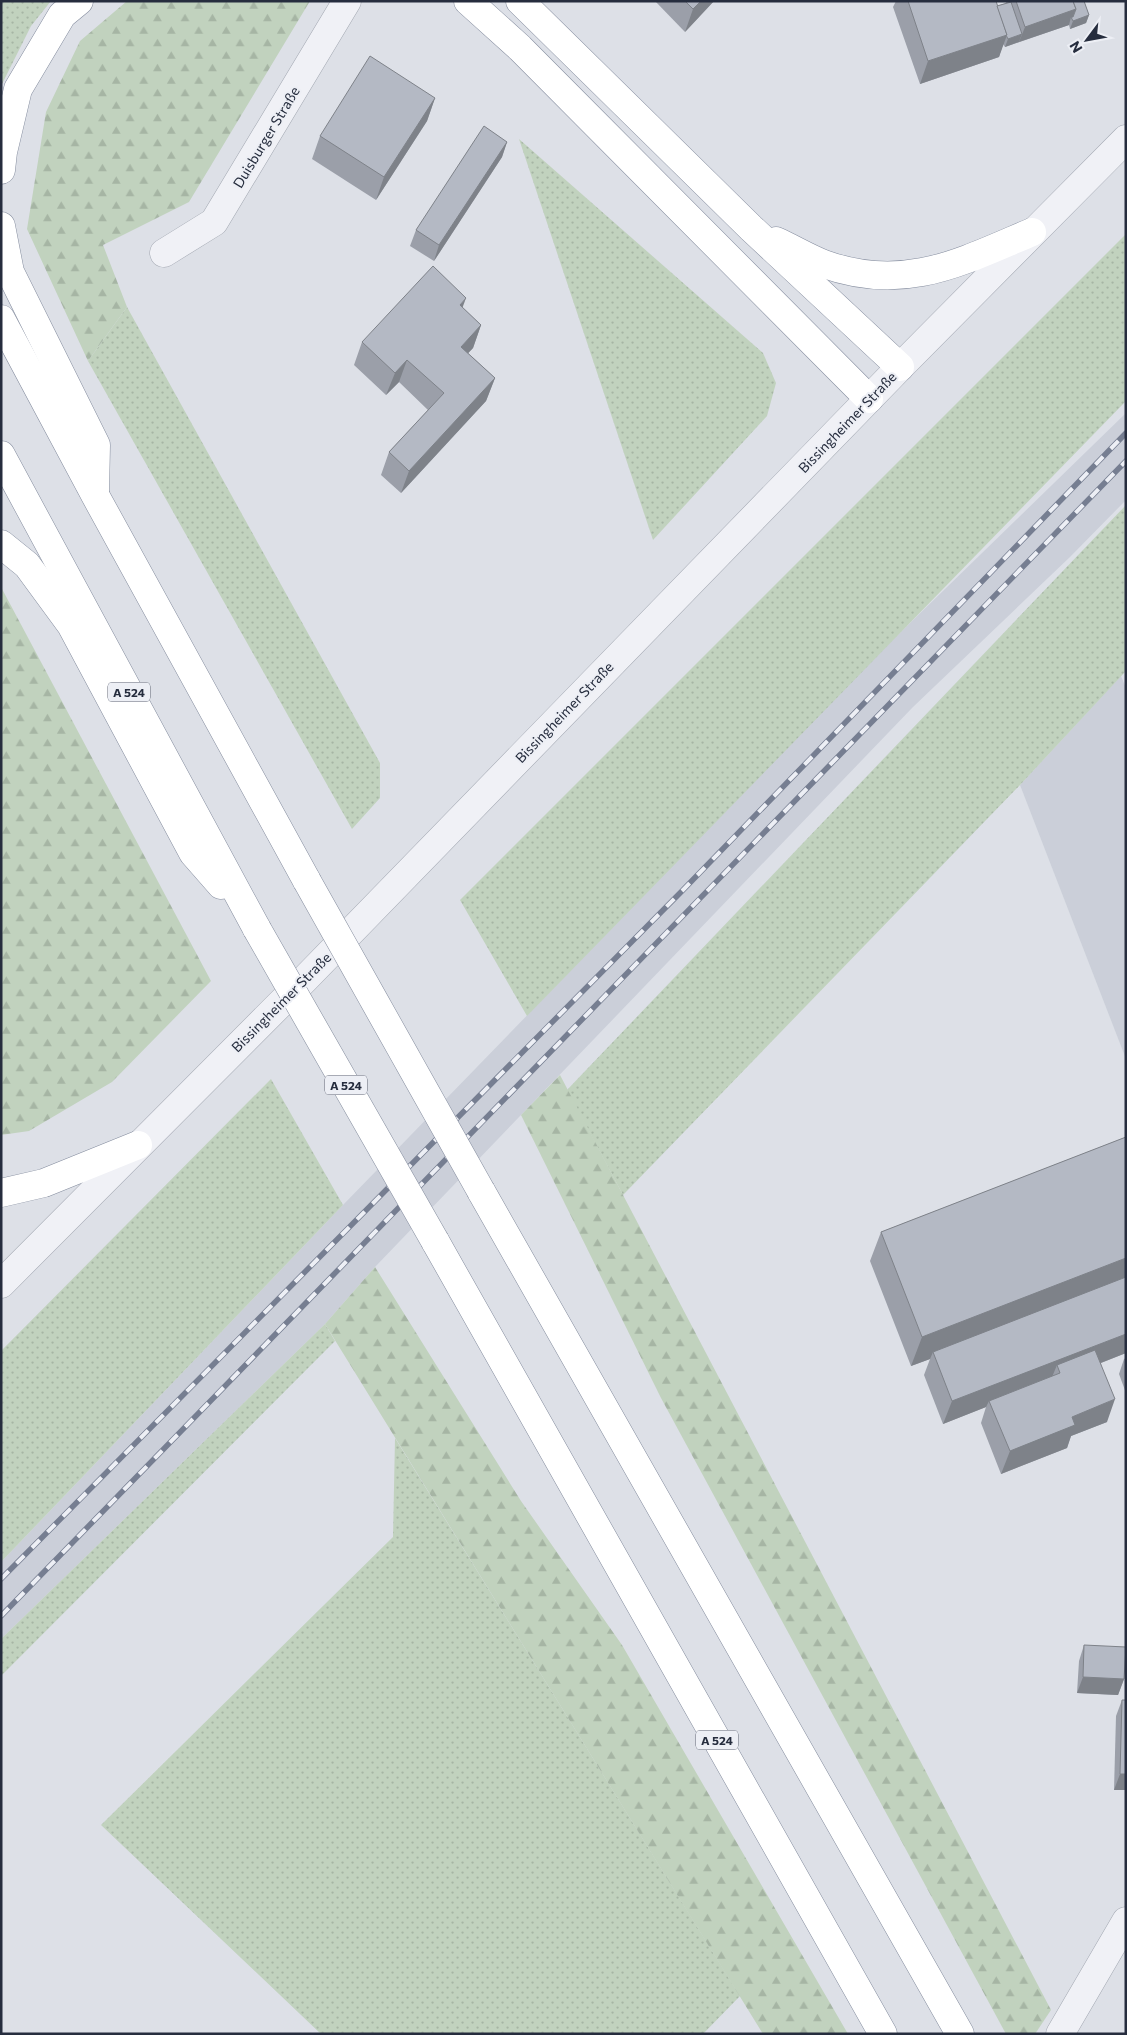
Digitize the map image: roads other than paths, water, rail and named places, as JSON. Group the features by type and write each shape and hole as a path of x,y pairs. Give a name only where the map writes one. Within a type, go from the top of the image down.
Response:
{"highway":[{"path":"1,170 3,152 18,89 62,15 78,1"},
{"path":"468,1 520,48 869,399"},
{"path":"520,1 751,228 900,367"},
{"path":"1,226 10,272 96,445 95,495"},
{"path":"751,228 824,264 868,275 909,276 959,263 1032,232"},
{"path":"1,320 307,881 960,2034"},
{"name":"A 524","path":"1,455 258,929 883,2034"},
{"path":"1,544 27,565 71,625 193,853 258,929"},
{"path":"1,1193 44,1183 138,1145"}],"street":[{"name":"Duisburger Straße","path":"164,253 214,222 347,1"},
{"name":"Bissingheimer Straße","path":"1,1284 305,979 900,367 1126,139"},
{"path":"1060,2034 1126,1921"}],"railway":[{"path":"1,1579 682,891 1126,433"},
{"path":"1,1616 1126,461"}]}
